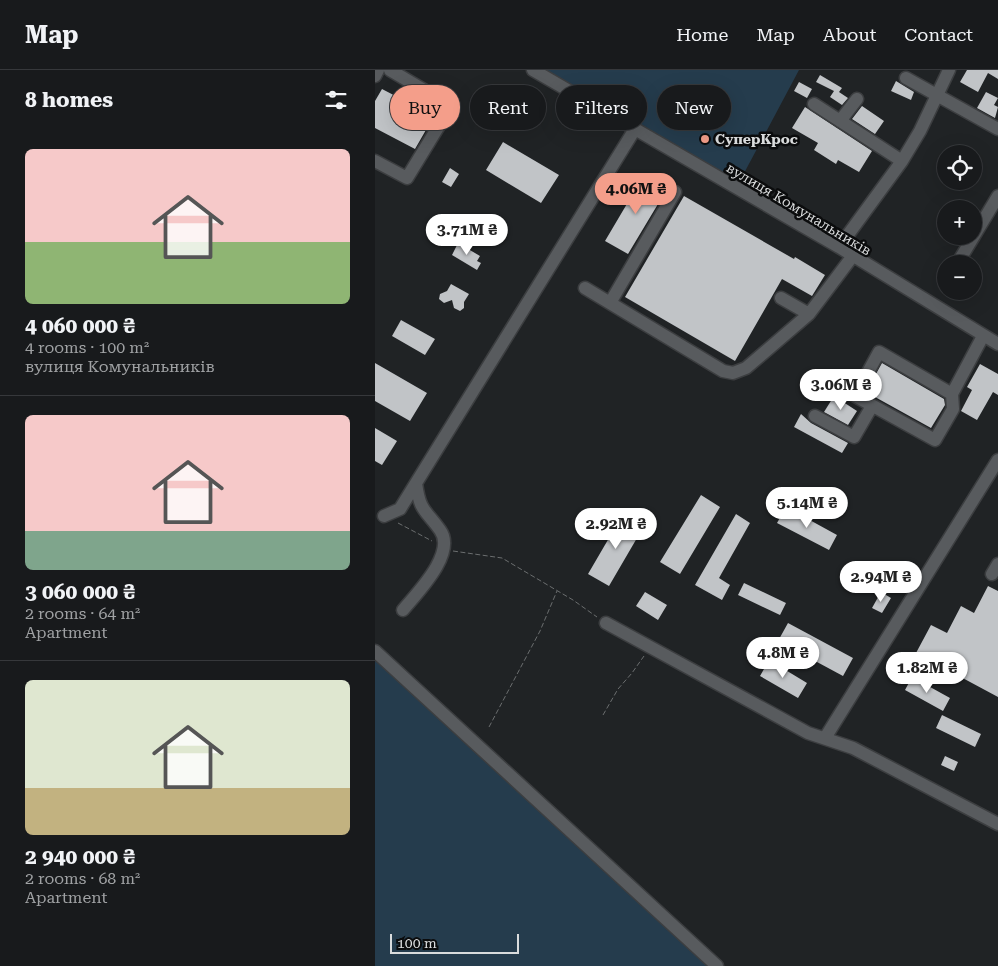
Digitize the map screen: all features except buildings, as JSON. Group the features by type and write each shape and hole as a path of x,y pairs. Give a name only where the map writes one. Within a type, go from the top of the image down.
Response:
{"street":[{"path":"375,76 379,70"},
{"path":"375,161 407,178 451,106 390,70"},
{"name":"вулиця Комунальників","path":"533,70 558,85"},
{"path":"839,248 902,161 920,131 949,70"},
{"path":"906,78 998,129"},
{"path":"840,121 857,99"},
{"path":"814,104 902,161"},
{"path":"384,516 400,509 635,130"},
{"name":"вулиця Комунальників","path":"635,130 839,248 852,258 998,344"},
{"path":"610,303 675,192"},
{"path":"982,223 998,196"},
{"path":"585,288 723,370 733,373 746,368 809,314 852,258"},
{"path":"781,298 809,314"},
{"path":"952,394 879,352 855,396 935,440 953,409 952,394 983,336"},
{"path":"815,416 854,437 872,406"},
{"path":"825,738 998,460"},
{"path":"403,610 435,570 442,556 442,532 423,511 416,483"},
{"path":"607,623 808,733 853,748 998,824"},
{"path":"375,651 717,966"}],"path":[{"path":"411,530 451,550 502,558 557,590 607,623"},
{"path":"489,727 540,631 557,590"},
{"path":"603,715 618,689 633,673 651,647"}],"shaded area":[{"name":"СуперКрос","path":"530,70 799,70 735,190 632,130 647,130 647,85 556,85"},
{"path":"375,646 722,966 375,966"}],"place":[{"name":"СуперКрос","path":"705,139"}]}
